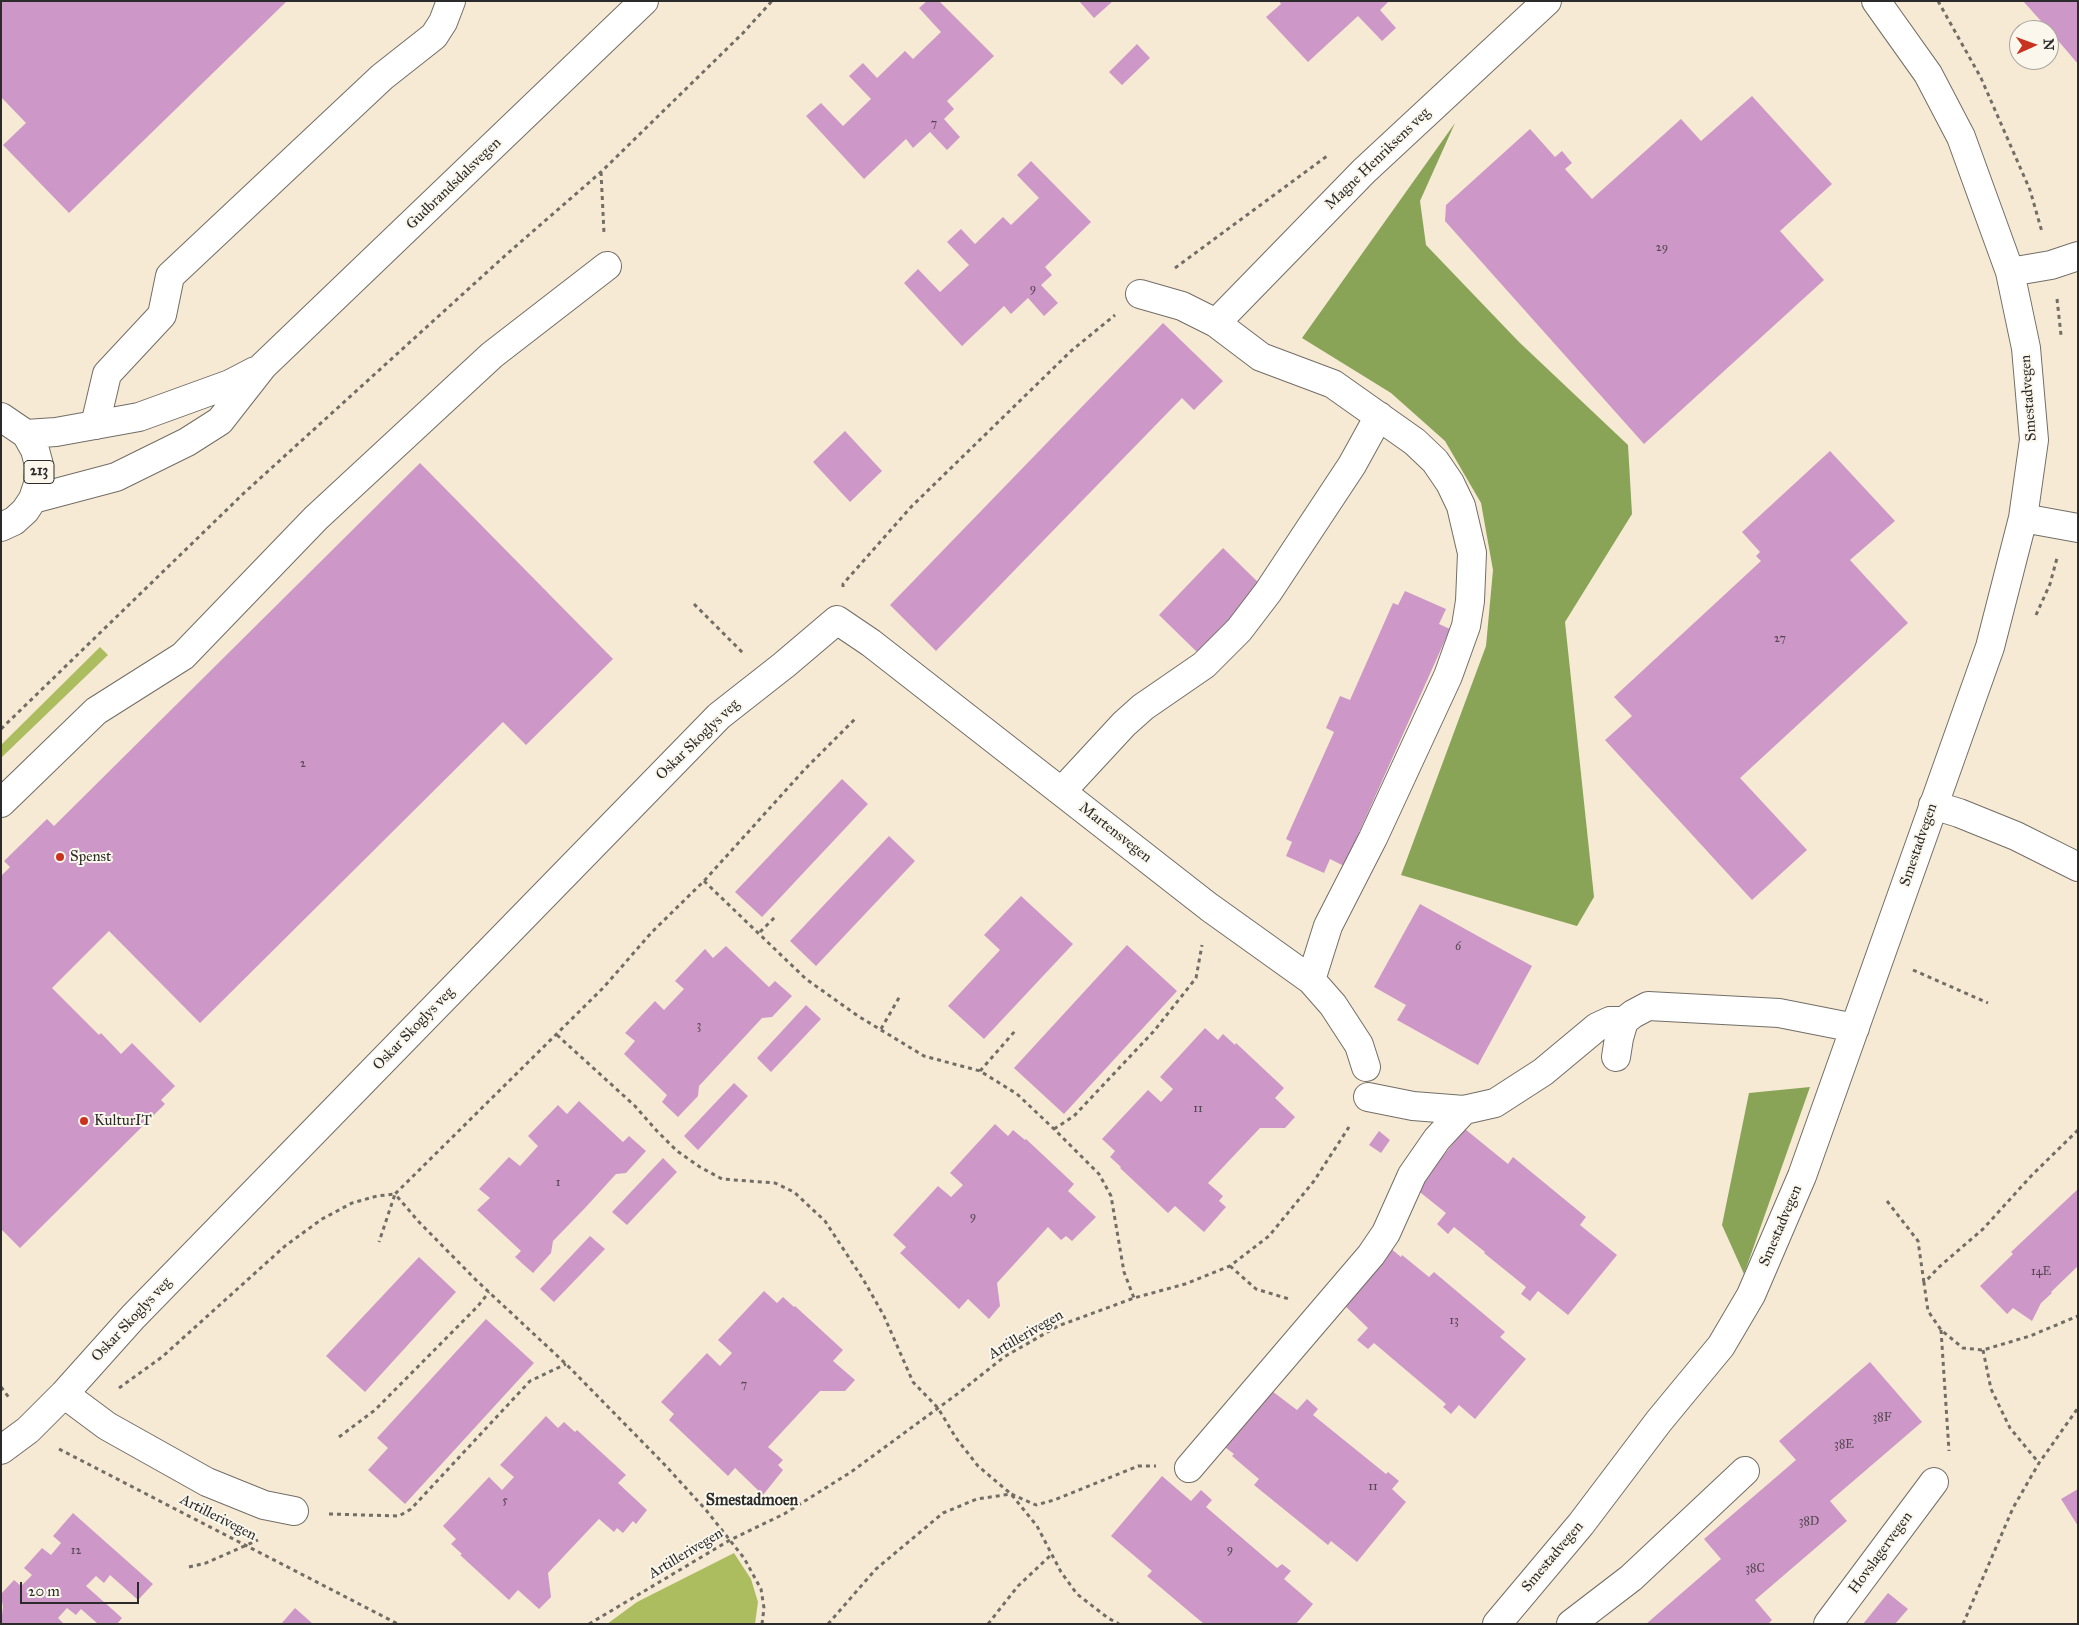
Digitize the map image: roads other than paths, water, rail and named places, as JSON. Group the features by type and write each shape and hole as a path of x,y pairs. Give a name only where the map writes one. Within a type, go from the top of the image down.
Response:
{"street":[{"path":"95,425 107,374 162,315 170,276 382,78 434,36 451,1"},
{"name":"Gudbrandsdalsvegen","path":"33,499 116,476 187,442 220,421 263,366 644,1"},
{"name":"Magne Henriksens veg","path":"1216,323 1364,171 1546,1"},
{"name":"Smestadvegen","path":"1497,1624 1581,1524 1659,1421 1721,1346 1751,1295 1802,1176 1990,647 2023,518 2034,440 2026,348 2010,272 1961,137 1928,74 1876,1"},
{"path":"2010,272 2051,265 2078,256"},
{"path":"1,803 96,712 183,656 316,518 492,355 607,266"},
{"path":"1140,294 1182,306 1216,323 1261,356 1333,384 1416,442 1435,461 1450,483 1461,506 1472,553 1470,601 1466,626 1448,676 1373,838 1328,926 1311,980"},
{"name":"Gudbrandsdalsvegen","path":"26,434 139,417 230,384 263,366"},
{"path":"1062,791 1124,724 1143,707 1204,665 1239,630 1268,592 1352,465 1379,416"},
{"path":"1,417 26,434"},
{"name":"213","path":"1,526 14,521 25,511 33,499 38,484 39,465 35,450 26,434"},
{"path":"2023,518 2043,520 2078,528"},
{"name":"Martensvegen","path":"837,620 871,643 1209,907 1311,980 1344,1021 1359,1045 1366,1067"},
{"name":"Oskar Skoglys veg","path":"1,1450 28,1430 74,1402 133,1317 719,716 837,620"},
{"path":"1933,805 2016,836 2078,867"},
{"path":"1368,1098 1413,1106 1464,1110 1496,1103 1543,1072 1597,1027 1610,1022 1624,1021 1648,1006 1779,1013 1855,1028"},
{"path":"1616,1057 1624,1021"},
{"path":"1189,1468 1371,1255 1386,1233 1412,1175 1437,1139 1464,1110"},
{"path":"74,1402 107,1426 207,1482 264,1505 294,1511"},
{"path":"1571,1624 1631,1578 1745,1470"},
{"name":"Hovslagervegen","path":"1828,1624 1934,1482"}],"place":[{"name":"Spenst","path":"60,857"},
{"name":"KulturIT","path":"84,1121"}],"district":[{"name":"Smestadmoen","path":"752,1501"}]}
